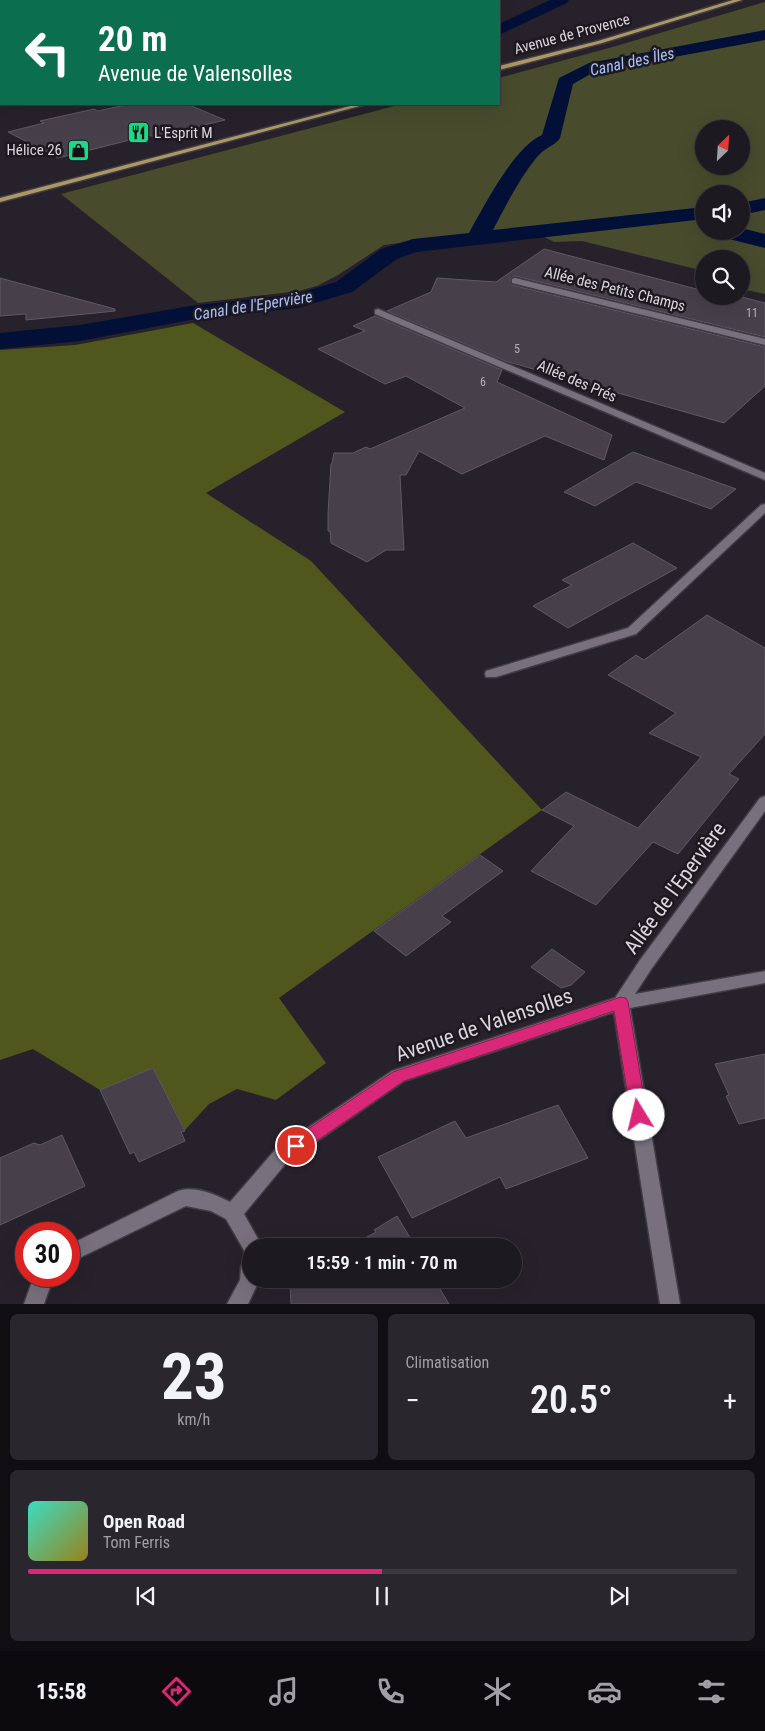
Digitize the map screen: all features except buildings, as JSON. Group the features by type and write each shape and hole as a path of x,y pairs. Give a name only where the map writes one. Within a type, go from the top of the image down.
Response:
{"main road":[{"name":"Avenue de Provence","path":"500,68 600,42 739,0"},
{"path":"0,200 360,105"}],"street":[{"name":"Allée des Petits Champs","path":"515,281 765,342"},
{"name":"Allée des Prés","path":"378,312 765,477"},
{"path":"491,674 632,631 765,507"},
{"name":"Allée de l'Epervière","path":"621,1002 646,964 765,801"},
{"name":"Avenue de Valensolles","path":"233,1213 281,1156 398,1076 621,1002 765,977"},
{"path":"621,1002 670,1304"},
{"path":"80,1249 185,1197 214,1203 233,1213 247,1238"},
{"path":"34,1304 40,1287"},
{"path":"237,1304 246,1288"}],"green space":[{"path":"765,2 765,294 750,291 750,250 695,250 695,269 582,241 554,242 525,227 384,245 338,275 317,286 299,291 198,303 61,194 398,105 500,105 500,78"},
{"path":"193,323 345,412 206,493 311,561 542,810 279,998 326,1063 276,1100 237,1089 209,1104 185,1130 153,1068 100,1090 33,1049 0,1060 0,350 75,345"}],"waterway":[{"path":"500,30 562,0"},
{"name":"Canal des Îles","path":"477,239 520,165 537,145 551,138 565,82 589,68 765,35"},
{"name":"Canal de l'Epervière","path":"750,207 765,204"},
{"name":"Canal de l'Epervière","path":"477,239 695,214"},
{"path":"750,237 765,241"},
{"name":"Canal de l'Epervière","path":"0,341 80,333 190,313 298,301 344,287 389,254 413,246 477,239"}],"place":[{"name":"L'Esprit M","path":"138,133"},
{"name":"Hélice 26","path":"78,150"}],"route":[{"path":"296,1146 398,1076 621,1002 639,1115"}]}
